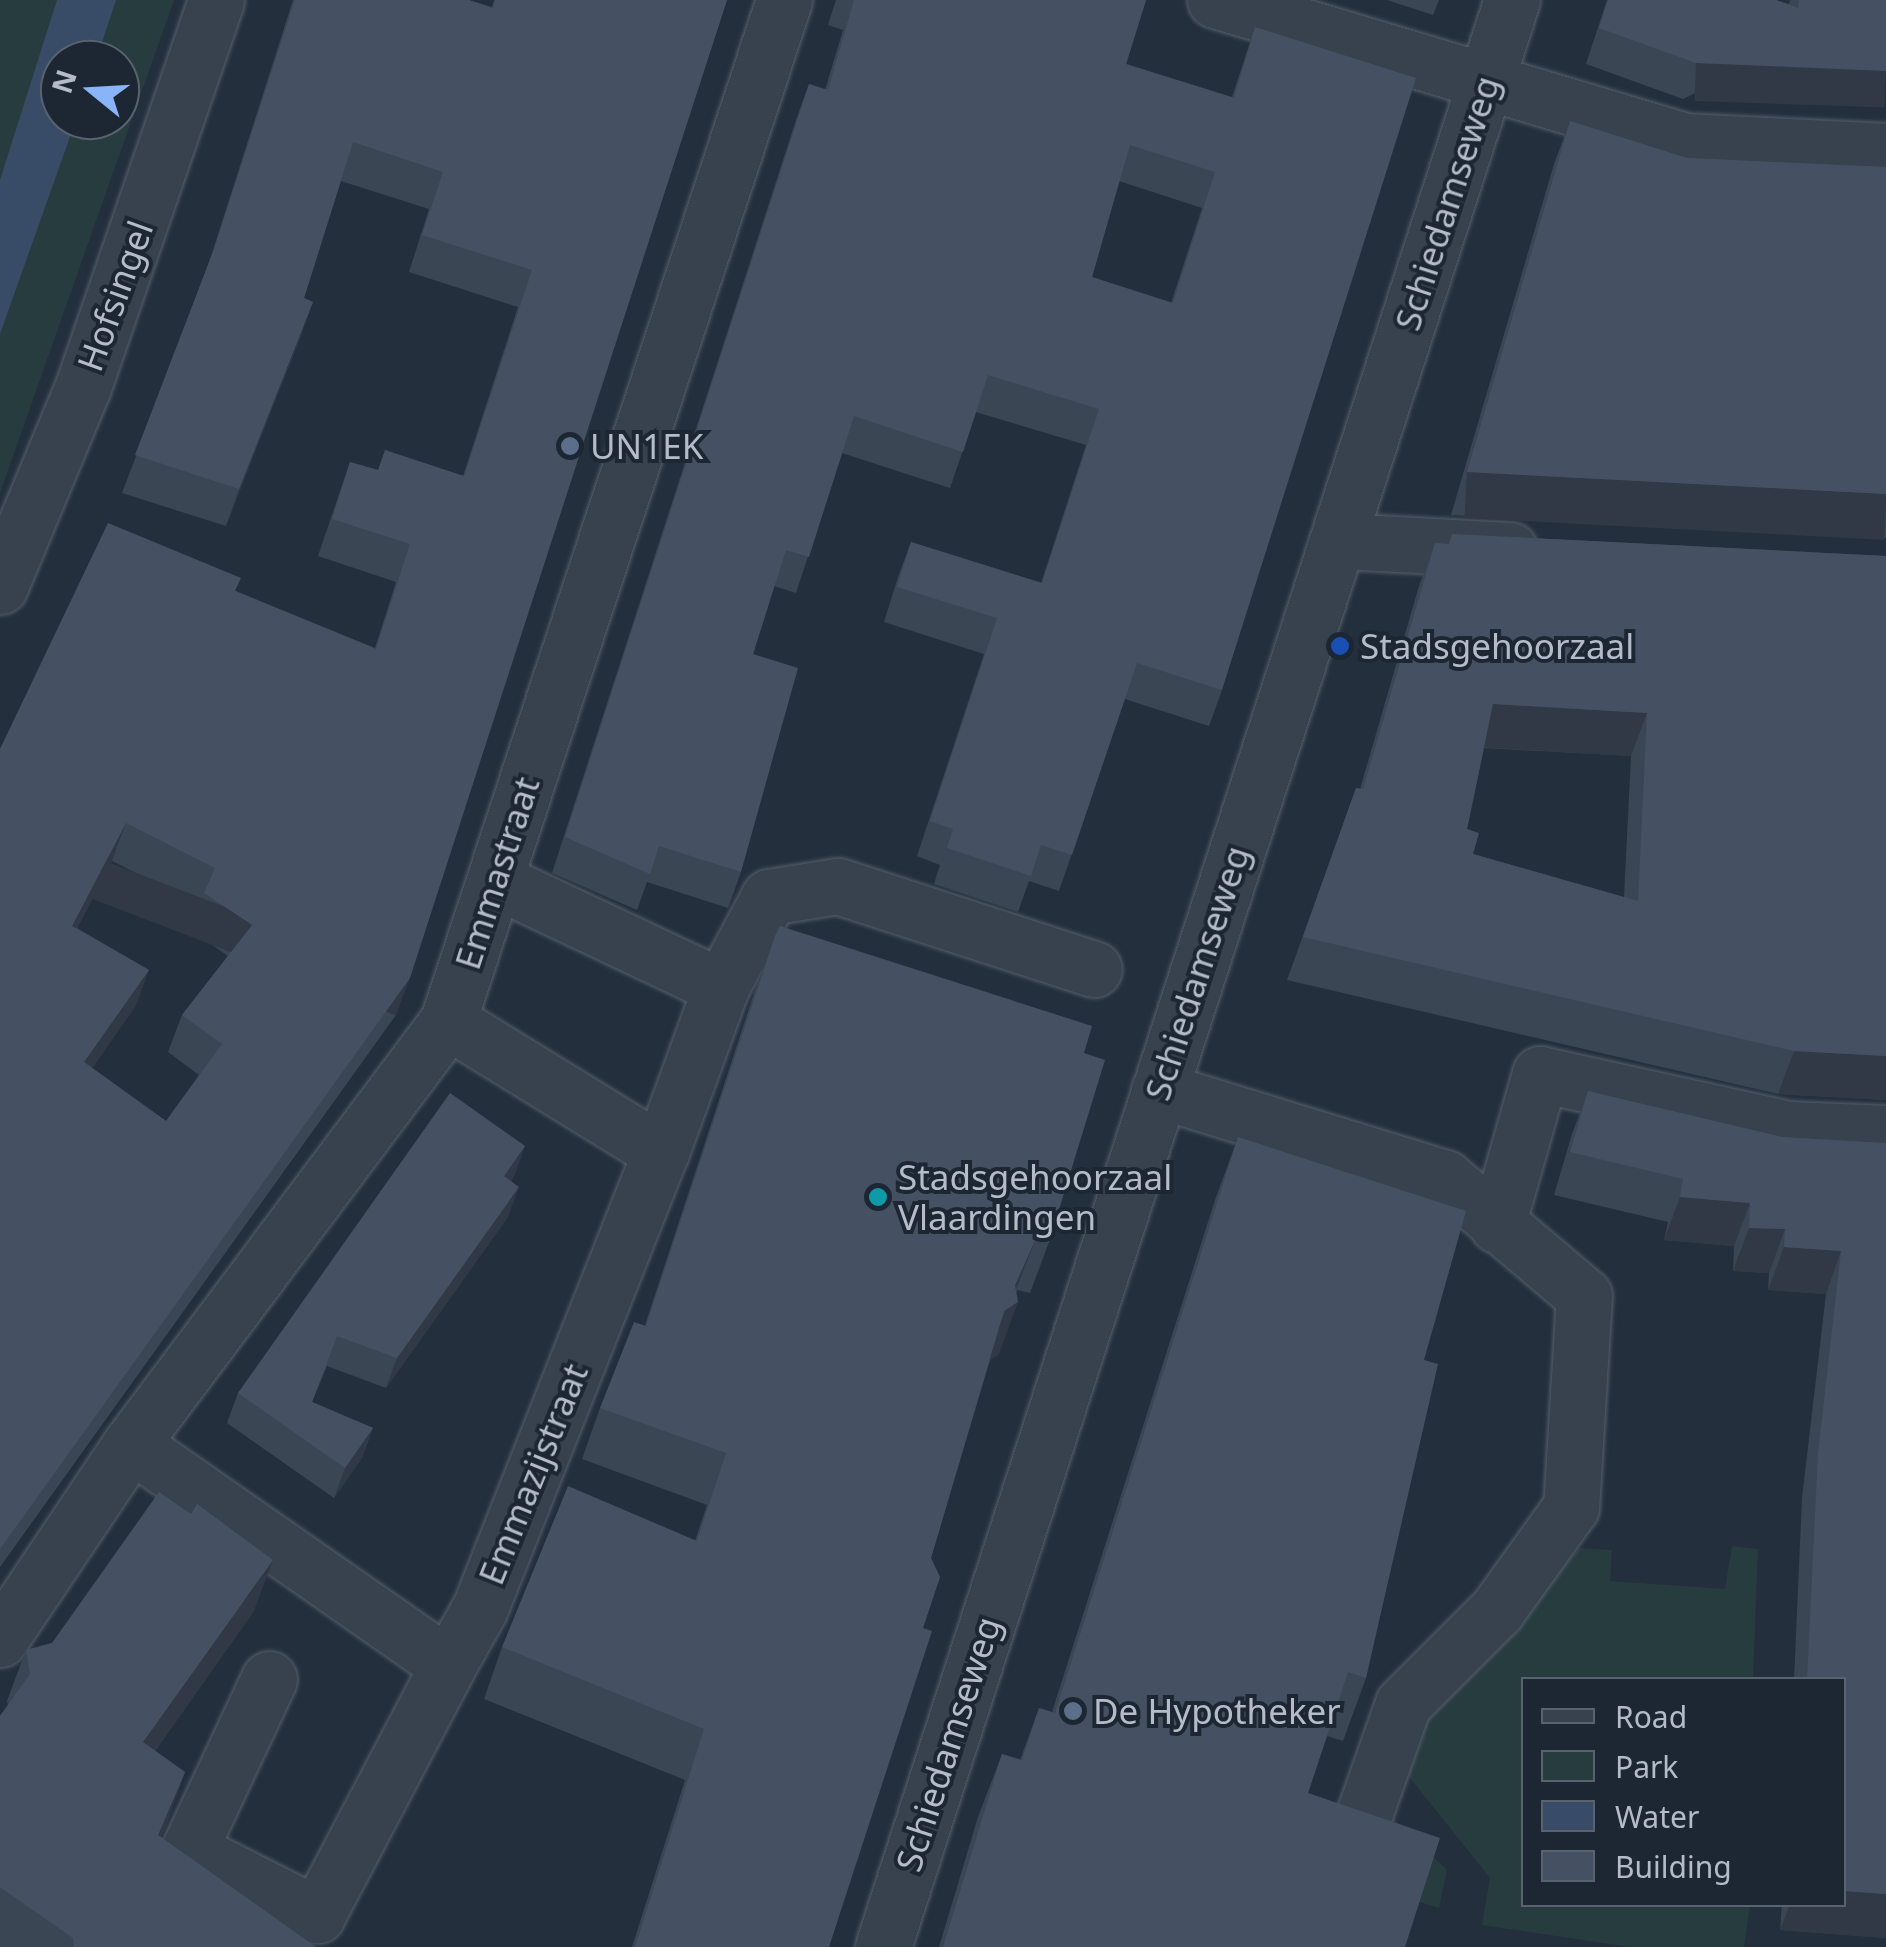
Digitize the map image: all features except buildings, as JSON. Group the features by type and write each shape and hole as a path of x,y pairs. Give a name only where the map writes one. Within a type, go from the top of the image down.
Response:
{"street":[{"name":"Hofsingel","path":"0,586 83,387 216,0"},
{"name":"Emmastraat","path":"0,1639 132,1444 448,1021 784,0"},
{"path":"1215,0 1685,141 1886,151"},
{"name":"Schiedamseweg","path":"883,1947 1512,0"},
{"path":"1338,540 1554,552"},
{"path":"495,880 721,986"},
{"name":"Emmazijstraat","path":"269,1679 189,1850 317,1915 480,1608 661,1152 721,986 769,898 838,886 1094,968"},
{"path":"448,1021 661,1152"},
{"path":"1496,1225 1540,1074 1790,1128 1886,1133"},
{"path":"1159,1090 1445,1178 1584,1296 1571,1507 1497,1610 1403,1704 1360,1826"},
{"path":"132,1444 448,1666"}],"green space":[{"path":"0,0 174,0 140,96 140,40 40,40 40,140 125,140 0,493"},
{"path":"1732,1546 1758,1549 1753,1677 1521,1677 1521,1907 1750,1907 1744,1947 1630,1947 1482,1925 1490,1878 1406,1773 1420,1722 1579,1548 1612,1550 1610,1581 1725,1589"},
{"path":"1394,1819 1447,1870 1439,1908 1365,1885"}],"water":[{"path":"57,0 116,0 103,40 44,40"},
{"path":"40,54 40,140 69,140 0,334 0,180"}],"place":[{"name":"UN1EK","path":"570,446"},
{"name":"Stadsgehoorzaal","path":"1340,646"},
{"name":"Stadsgehoorzaal Vlaardingen","path":"878,1197"},
{"name":"De Hypotheker","path":"1073,1711"}]}
